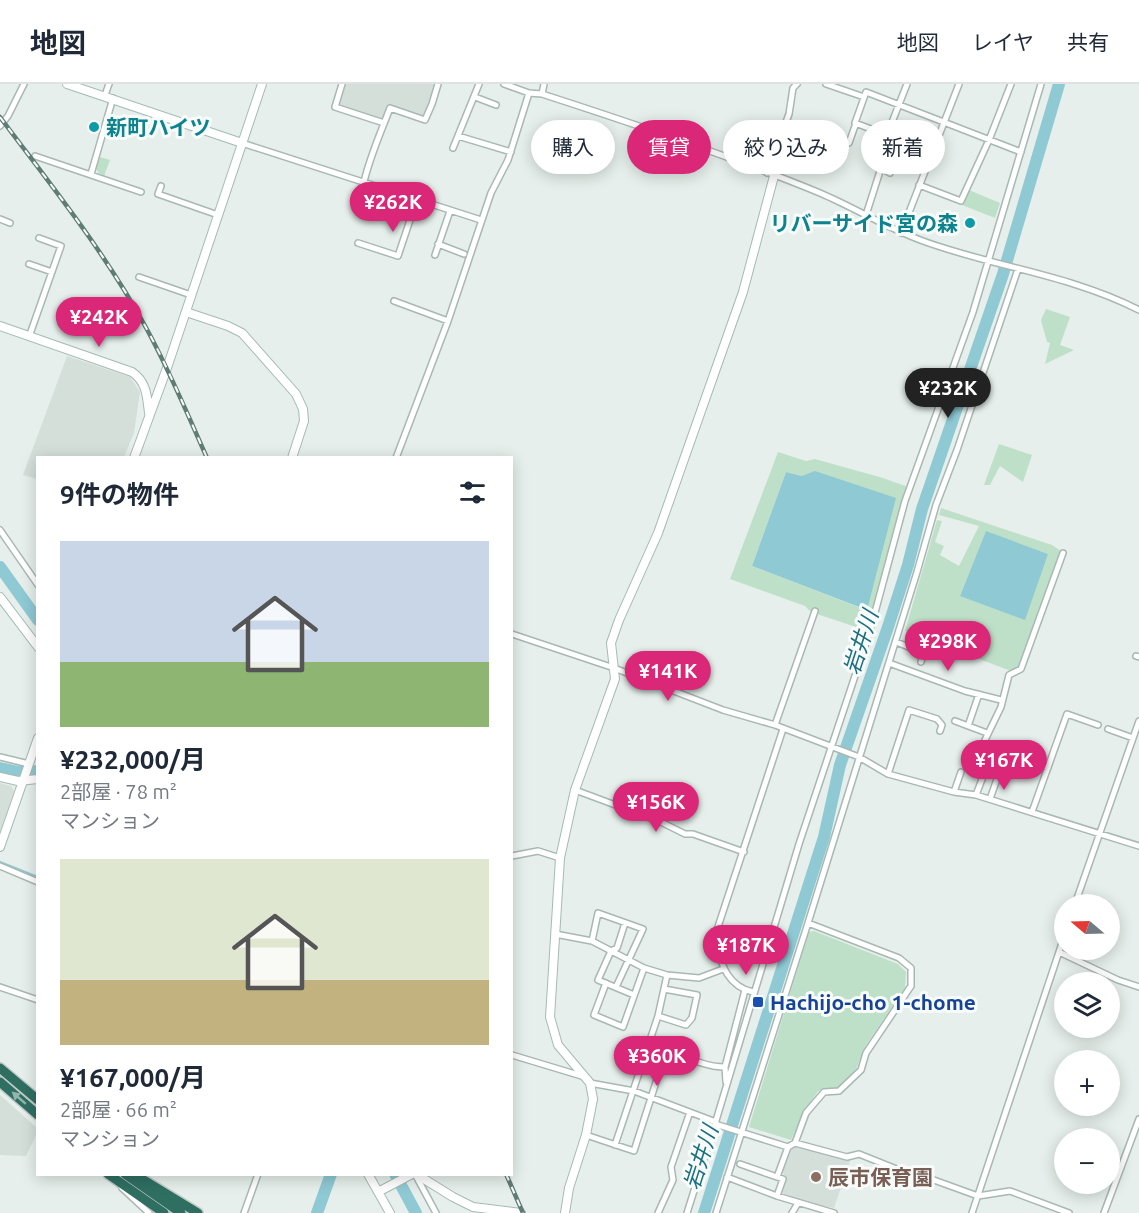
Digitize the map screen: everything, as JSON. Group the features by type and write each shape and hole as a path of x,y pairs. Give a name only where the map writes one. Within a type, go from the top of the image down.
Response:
{"highway":[{"path":"0,1068 36,1098"},
{"path":"0,1082 36,1113"},
{"path":"109,1176 164,1213"},
{"path":"128,1176 181,1213"},
{"path":"137,1176 198,1213"}],"street":[{"path":"0,126 8,116 24,84"},
{"path":"67,84 481,220"},
{"path":"91,174 109,97 109,84"},
{"path":"135,456 186,312 262,84"},
{"path":"342,84 335,107 384,123"},
{"path":"364,182 369,159 376,147 390,108 425,120 438,84"},
{"path":"453,148 479,84"},
{"path":"504,84 529,93 542,94 723,158"},
{"path":"542,94 544,84"},
{"path":"787,120 793,88 797,84"},
{"path":"829,84 864,97"},
{"path":"856,123 887,135 907,84"},
{"path":"959,84 945,122 1021,152"},
{"path":"920,185 961,201 1011,84"},
{"path":"687,1213 799,844 834,748 870,631 905,501 990,262 1041,84"},
{"path":"849,143 866,92 939,120"},
{"path":"397,456 448,321 496,179 511,152 529,93"},
{"path":"475,97 496,105"},
{"path":"458,136 511,152"},
{"path":"35,156 141,192"},
{"path":"566,1212 569,1188 586,1135 593,1099 587,1080 558,1045 550,1017 560,858 576,790 615,679 611,643 658,533 743,292 770,174 821,194 901,233 990,262 1078,284 1139,309"},
{"path":"866,215 879,174"},
{"path":"901,233 924,174"},
{"path":"161,186 158,194 218,215"},
{"path":"358,243 398,256 417,200"},
{"path":"435,255 450,211"},
{"path":"0,219 10,223"},
{"path":"29,337 61,246 39,238"},
{"path":"438,244 464,254"},
{"path":"29,264 52,272"},
{"path":"716,1213 740,1131 808,923 857,757 896,642 936,505 957,450 1016,269"},
{"path":"139,277 191,295"},
{"path":"394,301 448,321"},
{"path":"186,312 242,333 296,394 304,414 293,456"},
{"path":"0,326 136,375 144,385 149,414"},
{"path":"0,530 36,582"},
{"path":"1048,768 985,745 987,733 997,716 1009,675 1021,669 1063,553"},
{"path":"0,597 36,644"},
{"path":"775,725 815,611"},
{"path":"513,634 614,668 723,710 775,725 857,757 888,774 990,799 1139,846"},
{"path":"896,642 924,653 921,662"},
{"path":"889,663 1001,700"},
{"path":"968,726 979,694"},
{"path":"888,774 909,710 937,719 942,725 940,731"},
{"path":"1032,812 1067,714 1098,725"},
{"path":"955,721 987,733"},
{"path":"1078,894 1139,721"},
{"path":"753,992 745,990 730,979 723,969 714,939 783,729"},
{"path":"1108,729 1133,738"},
{"path":"0,847 36,743"},
{"path":"0,757 28,765"},
{"path":"954,792 961,772"},
{"path":"976,795 984,774"},
{"path":"0,777 18,782 24,779 36,779"},
{"path":"990,799 997,779"},
{"path":"576,790 661,822 686,834 693,834 744,852"},
{"path":"513,856 538,851 560,858"},
{"path":"0,867 36,881"},
{"path":"592,941 598,913 643,929 616,987"},
{"path":"626,922 617,948 611,951 598,980 634,995"},
{"path":"777,1177 788,1147 795,1143 806,1113 825,1092 839,1092 861,1070 866,1053 911,986 911,968 898,958 808,923"},
{"path":"555,934 592,941 644,968 667,975 699,978 723,969"},
{"path":"972,1213 1056,960"},
{"path":"1076,960 1118,980 1139,987"},
{"path":"606,983 594,1015 622,1026 644,968"},
{"path":"615,1145 658,1016 667,975"},
{"path":"0,987 36,999"},
{"path":"658,1016 686,1025 692,1018 697,995 664,989"},
{"path":"726,1087 725,1067 745,990"},
{"path":"586,1135 634,1151 668,1049 702,1064 725,1067"},
{"path":"513,1055 587,1080 634,1091 716,1123 788,1147"},
{"path":"658,1213 673,1180 671,1167 690,1112"},
{"path":"1104,1213 1139,1119"},
{"path":"795,1143 847,1157 859,1154 909,1174 920,1174 978,1196 1010,1191 1069,1213"},
{"path":"740,1164 783,1179 777,1196"},
{"path":"109,1176 149,1213"},
{"path":"244,1213 257,1176"},
{"path":"369,1176 390,1213"},
{"path":"378,1192 410,1176"},
{"path":"415,1176 436,1213"},
{"path":"418,1176 473,1207 521,1213"},
{"path":"727,1177 777,1196 834,1213"},
{"path":"792,1213 798,1203"}],"shaded area":[{"path":"345,84 435,84 425,115 389,104 381,120 343,109 339,102"},
{"path":"67,356 130,377 140,392 134,433 124,456 36,456 36,479 23,475"},
{"path":"0,783 11,786 14,791 0,832"},
{"path":"0,1095 36,1127 36,1135 26,1156 0,1155"},
{"name":"辰市保育園","path":"799,1146 851,1158 834,1208 810,1203 782,1193 787,1179 783,1172 792,1149"}],"green space":[{"path":"100,157 110,160 104,176 96,169"},
{"path":"969,190 1000,203 995,218 962,205"},
{"path":"1046,309 1070,317 1060,345 1074,350 1045,364 1050,343 1047,342 1041,320"},
{"path":"999,444 1032,455 1023,482 1000,466 990,485 984,485"},
{"path":"778,452 806,461 815,459 908,487 903,496 865,630 811,612 805,606 730,579","holes":["786,472 802,476 866,610 752,566"]},
{"path":"941,508 1052,545 1061,551 1019,668 1011,671 905,631 937,520 942,521 935,542 944,546 940,555 959,566 979,526 939,515","holes":["986,532 1048,554 960,596"]},
{"path":"814,931 898,964 906,972 905,988 866,1045 856,1069 840,1088 818,1091 803,1114 791,1140 749,1127 809,932"}],"water":[{"path":"815,471 896,498 867,610 752,566 786,472 802,476"},
{"path":"986,531 1048,554 1025,620 960,596"}],"waterway":[{"name":"岩井川","path":"704,1213 824,837 840,765 908,565 922,509 1003,274 1059,84"},
{"path":"0,567 36,617"},
{"path":"0,768 19,772 36,771"},
{"path":"0,862 36,876"},
{"path":"317,1213 330,1176"},
{"path":"396,1176 416,1213"}],"railway":[{"path":"0,117 112,270 161,357 206,456"},
{"path":"507,1176 523,1213"}],"place":[{"name":"新町ハイツ","path":"94,127"},
{"name":"リバーサイド宮の森","path":"970,223"},
{"name":"Hachijo-cho 1-chome","path":"758,1002"},
{"name":"辰市保育園","path":"816,1177"}]}
